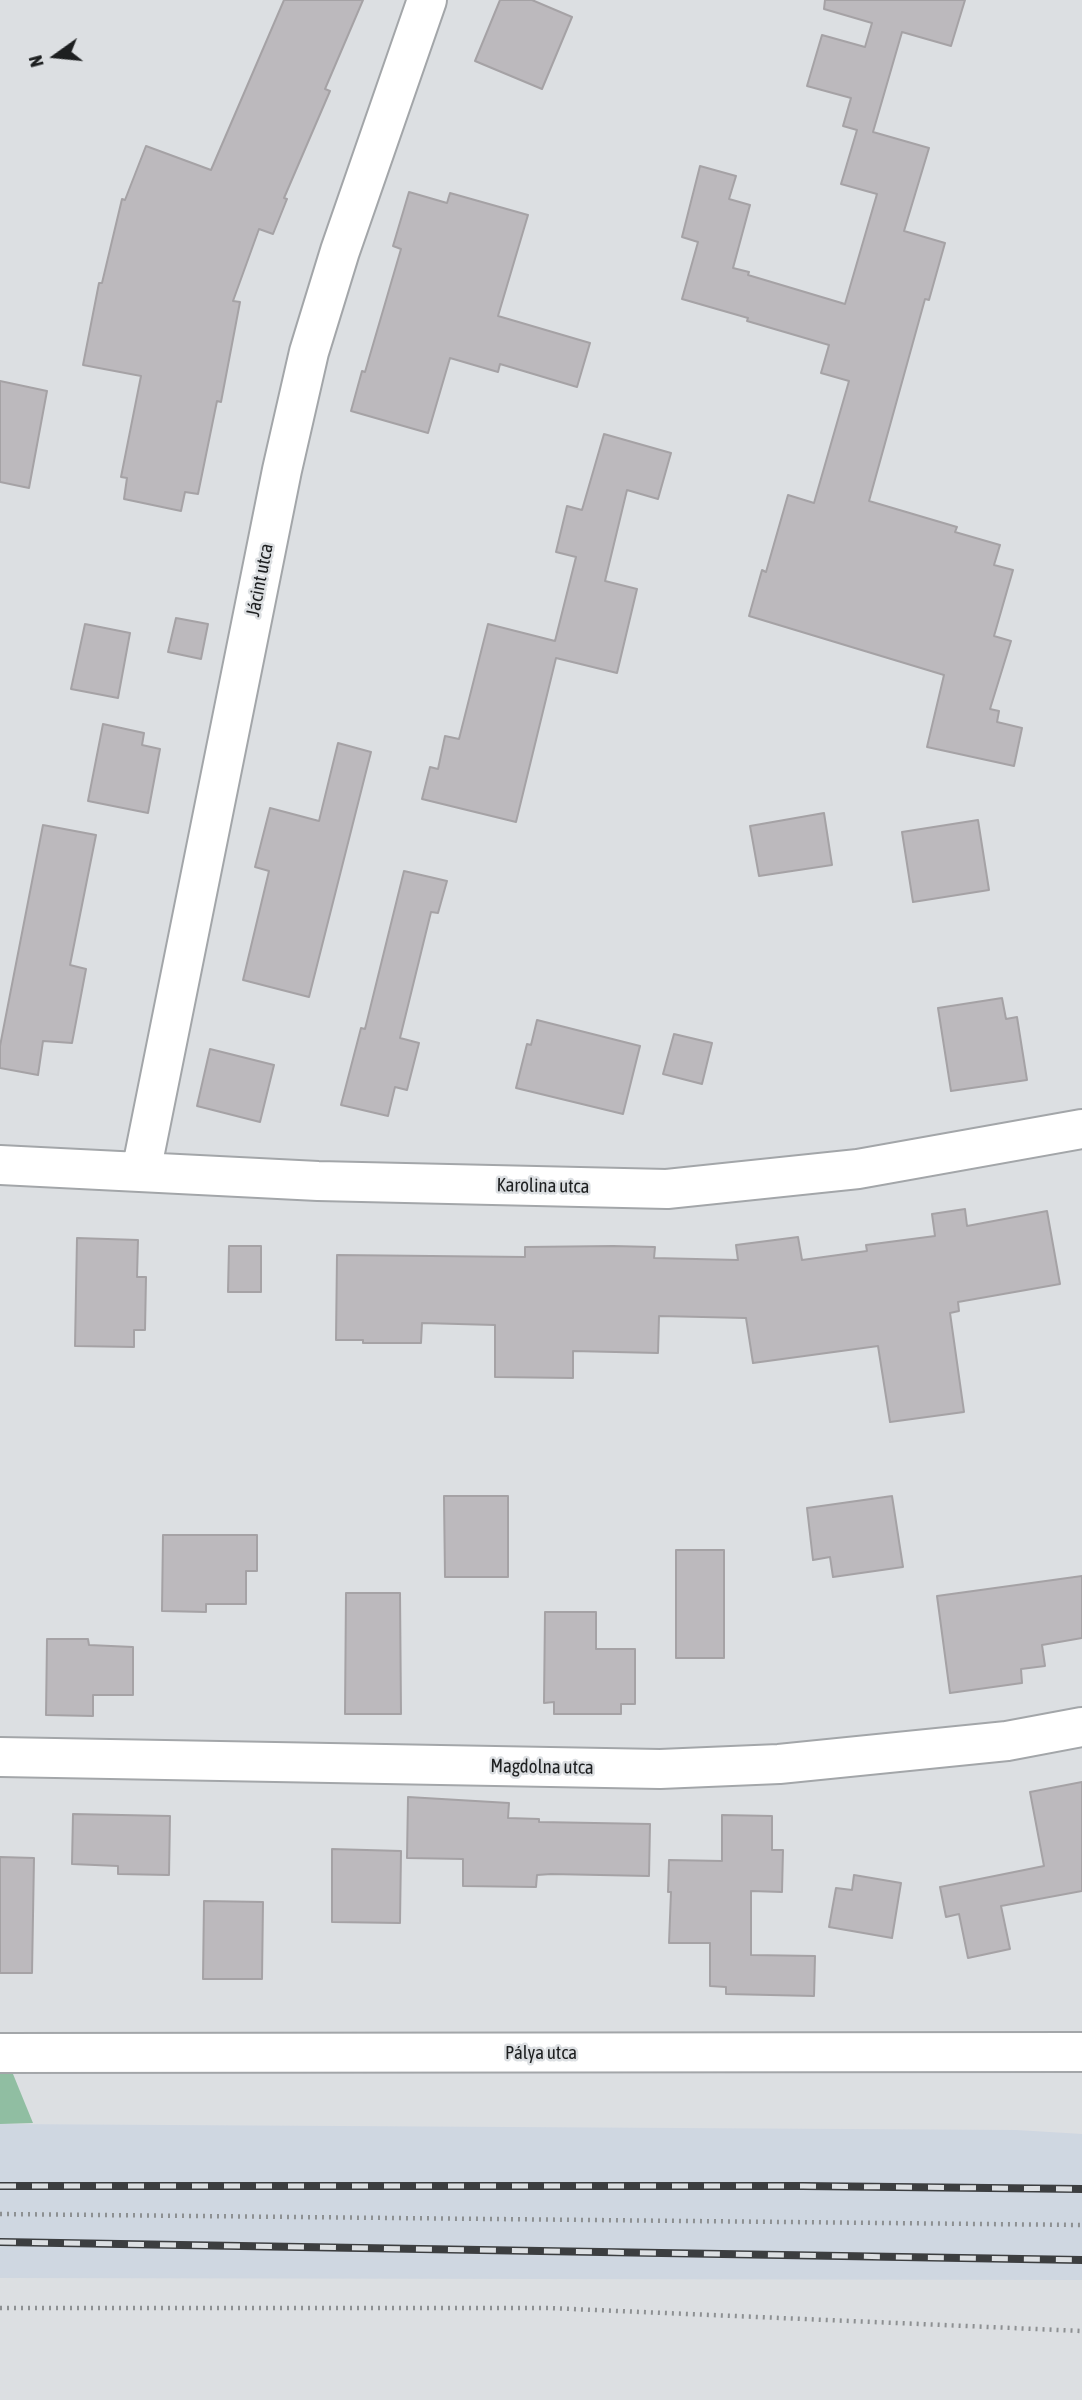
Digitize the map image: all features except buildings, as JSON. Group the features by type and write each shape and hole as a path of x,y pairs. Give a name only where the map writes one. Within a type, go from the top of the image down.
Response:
{"street":[{"name":"Jácint utca","path":"141,1172 279,484 309,352 340,251 428,0"},
{"name":"Karolina utca","path":"0,1165 318,1181 667,1189 858,1169 1082,1129"},
{"name":"Magdolna utca","path":"0,1757 660,1769 792,1763 1006,1741 1082,1727"},
{"name":"Pálya utca","path":"0,2053 1082,2052"}],"path":[{"path":"0,2214 1082,2225"},
{"path":"0,2308 549,2308 1082,2331"}],"shaded area":[{"path":"0,2124 1016,2130 1082,2134 1082,2280 0,2278"}],"green space":[{"path":"0,2074 13,2074 33,2123 0,2124"}],"railway":[{"path":"0,2186 803,2186 1082,2189"},
{"path":"0,2242 1082,2260"}]}
